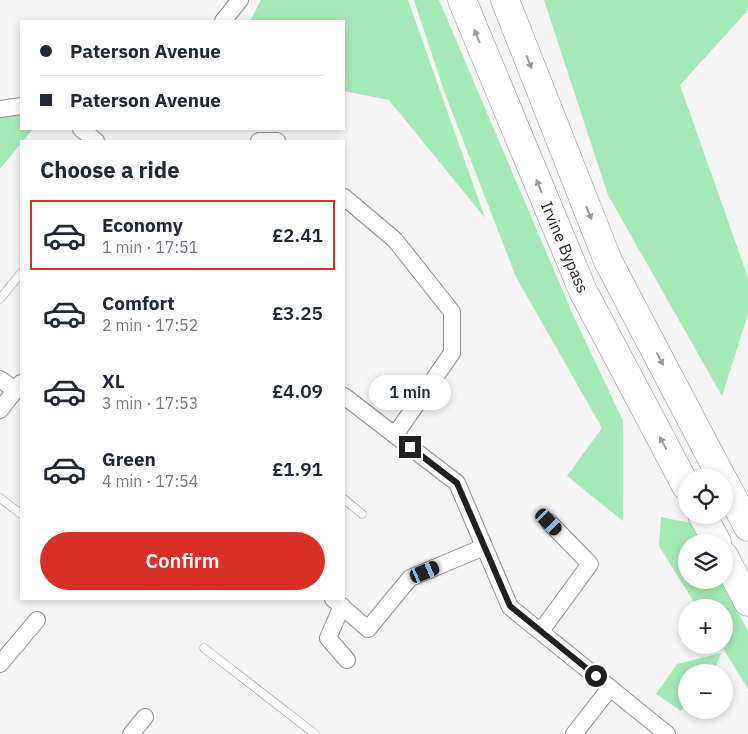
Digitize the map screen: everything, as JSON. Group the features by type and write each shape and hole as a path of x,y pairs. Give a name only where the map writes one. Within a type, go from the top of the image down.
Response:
{"highway":[{"name":"Irvine Bypass","path":"462,0 583,291 678,471"},
{"path":"505,0 608,261 717,469"},
{"path":"733,498 748,527"},
{"path":"733,573 748,602"}],"street":[{"path":"224,20 240,0"},
{"path":"0,109 20,106"},
{"path":"82,130 95,140"},
{"path":"345,198 395,240 452,312 452,353 395,435"},
{"path":"0,379 18,387 0,410"},
{"path":"345,397 457,483 510,606 667,734"},
{"path":"541,631 590,564 549,522"},
{"path":"347,660 328,638 338,602 368,629 410,578 484,546"},
{"path":"0,664 38,620"},
{"path":"574,734 610,688"},
{"path":"131,734 145,717"}],"lane":[{"path":"0,299 20,274"},
{"path":"0,498 20,513"},
{"path":"345,500 362,514"},
{"path":"204,648 310,733"}],"green space":[{"path":"261,0 408,0 485,218 389,100 345,91 345,20 251,20"},
{"path":"414,0 439,0 573,315 623,421 623,521 567,476 602,428 516,277 444,91"},
{"path":"544,0 748,0 748,10 680,85 748,278 748,314 722,396 608,195"},
{"path":"20,113 20,130 32,130 24,140 20,140 20,144 0,169 0,115"},
{"path":"661,517 678,521 678,524 691,524 696,534 678,534 678,576 659,546"},
{"path":"686,589 725,589 730,599 692,599"},
{"path":"733,604 748,631 748,689 727,654 733,654"},
{"path":"721,654 717,664 678,664 678,709 656,694 677,664"}],"route":[{"path":"410,447 457,483 510,606 596,676"}]}
